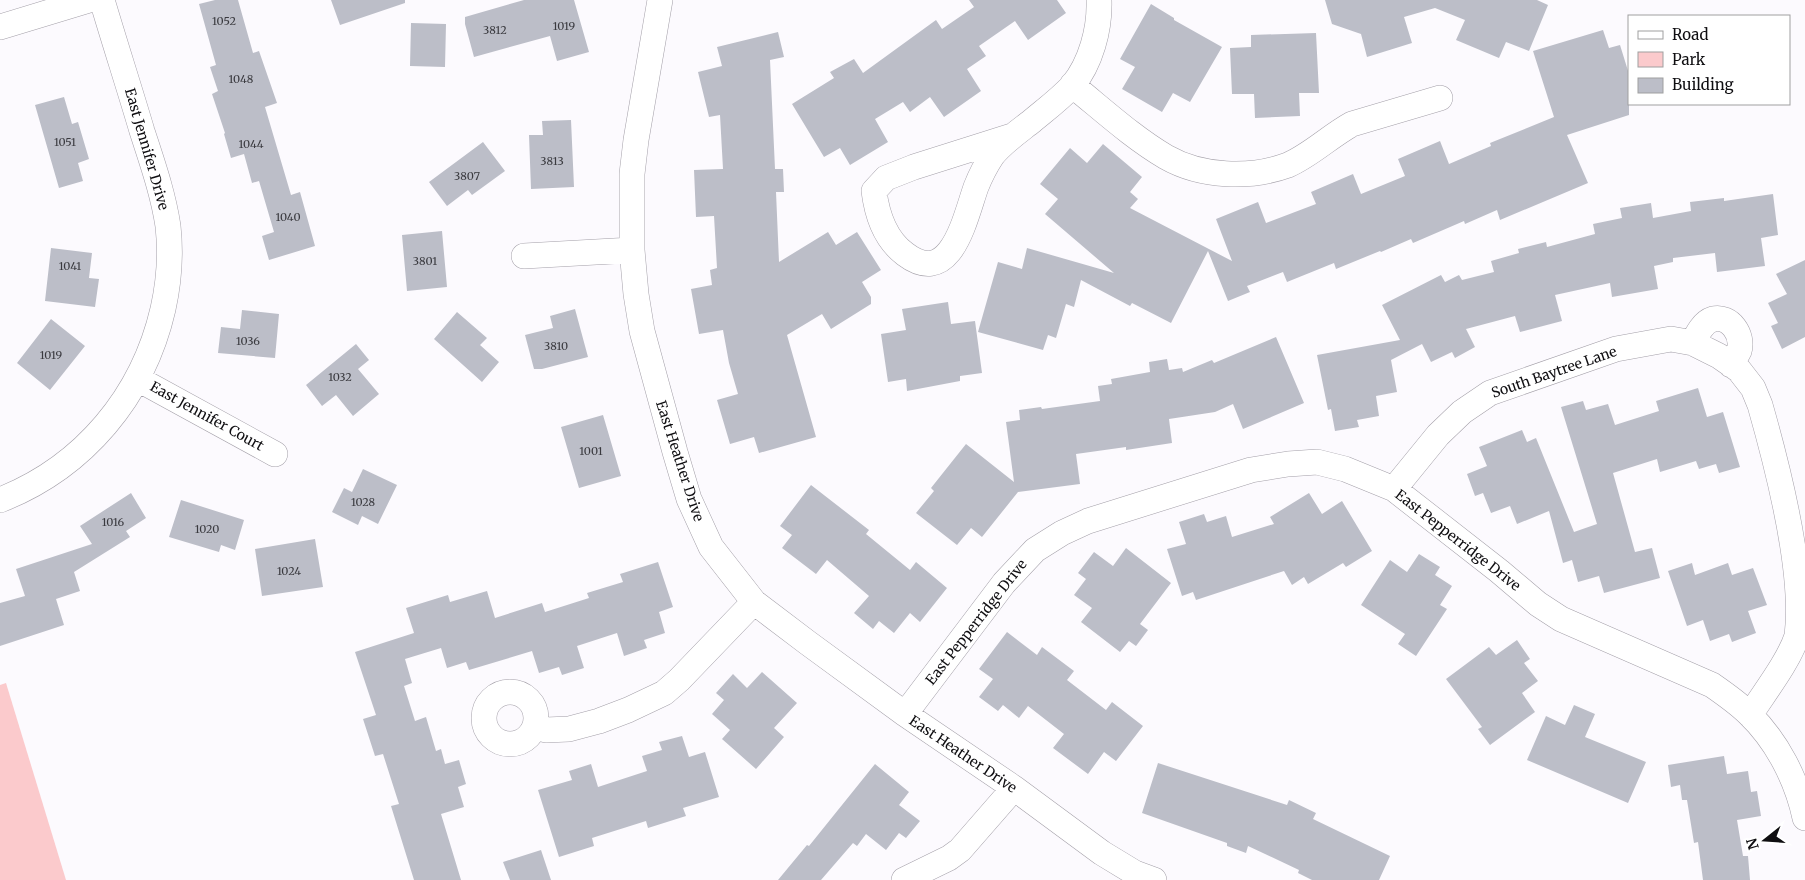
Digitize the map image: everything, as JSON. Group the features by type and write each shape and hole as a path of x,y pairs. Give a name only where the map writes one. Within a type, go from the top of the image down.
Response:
{"street":[{"path":"0,27 88,0"},
{"name":"East Jennifer Drive","path":"0,500 15,494 59,467 87,444 120,408 138,379 151,349 165,300 169,268 168,228 163,197 102,0"},
{"name":"East Heather Drive","path":"660,0 632,174 632,250 636,294 642,331 658,396 690,500 711,547 754,602 905,714 1014,788 1102,853 1135,873 1154,880"},
{"path":"1012,136 914,167 886,178 874,191 876,210 896,248 914,261 932,264 942,259 957,242 977,185 992,156 1012,136 1072,86 1085,65 1097,27 1099,0"},
{"path":"1072,86 1133,134 1166,157 1204,171 1243,175 1266,171 1288,164 1352,124 1440,98"},
{"path":"524,256 632,250"},
{"path":"1692,342 1700,329 1712,319 1722,319 1729,322 1739,336 1740,343 1739,350 1731,365"},
{"name":"South Baytree Lane","path":"1394,489 1438,434 1462,412 1490,393 1616,349 1671,339 1692,342 1719,356 1739,370 1753,388 1760,405 1799,547 1803,586 1802,611 1797,637 1779,670 1750,714"},
{"name":"East Jennifer Court","path":"138,379 275,454"},
{"name":"East Pepperridge Drive","path":"905,714 1004,583 1034,550 1088,521 1251,470 1316,462 1345,469 1394,489 1538,604 1561,619 1712,685 1750,714 1779,751 1801,798 1805,818"},
{"path":"535,726 546,730 577,728 599,722 664,693 679,680 754,602"},
{"path":"904,880 949,858 960,850 1014,788"}],"green space":[{"path":"6,683 66,880 0,880 0,685"}],"building":[{"path":"215,0 238,0 253,53 259,51 277,103 265,107 291,195 300,192 315,246 269,260 262,236 274,232 259,181 252,183 244,154 231,158 212,94 218,91 210,67 216,65 199,4"},
{"path":"331,0 405,0 405,3 340,25"},
{"path":"524,0 574,0 589,52 557,61 550,36 474,57 465,24 465,17"},
{"path":"969,0 1057,0 1066,13 1028,40 1015,21 979,46 986,56 967,69 981,91 944,117 930,97 910,112 903,102 875,119 888,142 850,165 840,148 824,157 792,104 834,78 830,72 854,59 863,73 936,20 942,29 974,7"},
{"path":"1325,0 1537,0 1548,5 1529,51 1506,42 1499,58 1456,40 1465,20 1435,8 1404,17 1412,43 1367,57 1361,34 1332,24"},
{"path":"1151,4 1174,18 1174,20 1222,47 1190,102 1173,93 1162,112 1122,89 1135,67 1120,59"},
{"path":"411,23 446,24 445,67 410,66"},
{"path":"1603,30 1609,48 1620,45 1628,71 1629,115 1567,135 1588,183 1500,220 1497,210 1465,224 1464,221 1413,243 1411,239 1336,269 1334,263 1287,282 1283,272 1247,286 1250,292 1228,301 1208,251 1171,323 1132,303 1130,306 1081,280 1074,307 1066,304 1056,338 1048,335 1043,350 978,332 998,262 1022,269 1027,248 1114,273 1045,214 1058,199 1040,184 1070,148 1087,163 1103,144 1142,177 1130,192 1138,199 1130,208 1232,261 1216,219 1258,202 1266,223 1316,204 1311,192 1353,174 1361,194 1405,176 1398,159 1440,141 1449,164 1491,146 1490,143 1554,117 1533,51"},
{"path":"778,32 784,57 770,60 775,169 783,169 784,192 776,192 779,262 828,232 836,245 857,232 881,270 862,282 871,297 871,304 831,329 822,314 787,335 816,437 759,453 754,437 730,444 717,400 738,394 729,363 723,330 699,334 691,289 712,285 710,270 717,268 714,216 696,217 694,170 723,169 720,115 709,117 698,72 722,66 717,47"},
{"path":"1316,33 1319,93 1299,93 1300,116 1255,118 1254,94 1232,94 1230,48 1251,47 1251,35"},
{"path":"64,97 72,124 78,122 89,159 78,163 83,181 59,188 35,105"},
{"path":"571,120 574,187 531,189 529,135 543,135 542,121"},
{"path":"483,142 505,171 472,195 468,190 447,206 429,182"},
{"path":"1773,194 1778,235 1761,238 1765,266 1717,272 1715,253 1673,258 1673,262 1654,266 1658,289 1612,297 1610,283 1555,295 1562,321 1520,332 1515,316 1466,329 1475,347 1455,358 1452,352 1431,362 1422,344 1391,360 1397,392 1376,396 1379,416 1357,420 1359,427 1335,431 1331,409 1328,410 1317,355 1400,340 1382,305 1441,275 1445,282 1459,275 1462,280 1494,272 1491,261 1519,253 1518,249 1546,242 1547,247 1595,234 1593,224 1622,218 1620,208 1651,203 1653,218 1691,211 1690,202 1724,198 1724,201"},
{"path":"442,231 447,287 407,291 402,235"},
{"path":"51,248 92,253 89,278 99,279 95,307 45,301"},
{"path":"1805,260 1805,337 1782,349 1771,326 1778,323 1768,303 1787,294 1776,274"},
{"path":"948,302 951,324 975,321 982,373 960,376 960,381 907,391 906,379 888,382 881,334 906,330 902,309"},
{"path":"575,309 588,357 542,369 534,369 525,335 553,328 550,316"},
{"path":"242,310 279,314 275,358 218,353 221,327 240,329"},
{"path":"457,312 487,338 480,345 499,362 482,382 434,339"},
{"path":"51,319 85,346 50,390 17,363"},
{"path":"1276,337 1304,403 1243,429 1233,404 1215,412 1169,419 1172,443 1126,450 1126,447 1076,454 1080,484 1018,492 982,537 971,528 957,545 916,513 934,491 931,488 966,444 1014,482 1006,422 1020,420 1019,410 1041,407 1042,409 1100,401 1098,386 1112,384 1111,379 1150,372 1149,362 1167,359 1169,370 1182,368 1183,372 1212,360 1214,363"},
{"path":"356,344 369,360 358,369 379,394 353,416 336,395 322,406 306,385"},
{"path":"1698,388 1707,417 1723,412 1740,467 1719,473 1716,464 1699,469 1696,461 1660,472 1657,459 1613,473 1635,552 1652,548 1660,578 1604,593 1599,576 1578,582 1572,560 1563,563 1549,511 1517,524 1510,506 1491,513 1483,493 1475,496 1467,474 1487,466 1479,447 1522,430 1527,442 1536,438 1574,532 1597,524 1561,407 1583,401 1586,410 1608,404 1615,425 1659,411 1656,401"},
{"path":"603,415 621,476 579,488 561,427"},
{"path":"363,469 397,485 378,524 362,516 358,525 332,512 344,488 352,492"},
{"path":"811,485 869,530 866,534 910,570 916,562 947,588 920,622 910,613 894,633 879,621 873,629 854,613 869,596 827,560 816,574 782,548 792,535 780,526"},
{"path":"131,493 146,518 126,531 130,537 74,572 80,591 56,599 64,625 0,646 0,603 25,596 16,569 92,544 80,526"},
{"path":"1309,493 1322,514 1342,501 1372,551 1346,567 1343,563 1308,584 1304,577 1292,585 1284,571 1196,600 1193,592 1182,596 1167,549 1186,544 1179,522 1204,514 1207,522 1226,516 1232,537 1274,524 1270,517"},
{"path":"181,500 244,520 235,550 221,545 219,552 169,537"},
{"path":"315,539 323,587 262,596 255,549"},
{"path":"1126,548 1171,583 1140,624 1148,630 1136,646 1129,641 1120,652 1081,622 1092,608 1074,595 1086,579 1078,573 1094,552 1113,566"},
{"path":"1419,554 1440,567 1435,575 1452,586 1440,605 1447,609 1416,656 1398,644 1405,634 1361,605 1390,560 1407,572"},
{"path":"658,562 673,607 659,612 665,633 644,640 647,648 624,656 617,633 577,646 584,668 562,675 559,667 539,673 532,651 469,670 466,662 447,668 441,648 405,659 412,683 404,686 415,721 426,717 436,751 441,749 445,764 459,760 466,784 458,787 464,807 441,814 461,880 414,880 391,806 399,804 383,754 375,756 363,719 376,715 355,652 414,633 406,608 448,595 450,602 487,591 495,618 542,603 545,612 589,598 587,593 623,582 620,574"},
{"path":"1692,563 1695,575 1728,563 1732,575 1753,568 1767,605 1748,611 1756,633 1732,642 1729,634 1710,641 1703,620 1687,626 1668,571"},
{"path":"1007,632 1037,655 1042,647 1074,671 1067,680 1106,710 1112,702 1143,726 1116,761 1104,752 1088,774 1053,748 1064,734 1028,706 1019,718 1003,705 998,711 979,697 993,679 979,669"},
{"path":"1517,640 1530,659 1524,663 1538,681 1522,693 1535,712 1490,745 1478,729 1482,727 1446,679 1489,647 1496,655"},
{"path":"762,672 797,703 774,728 784,737 756,769 722,739 730,730 712,714 724,700 716,693 733,674 747,688"},
{"path":"1574,705 1595,714 1585,737 1646,762 1628,803 1527,760 1546,716 1565,725"},
{"path":"682,736 689,757 705,752 719,797 683,808 686,816 648,828 646,821 592,838 594,846 559,857 538,790 572,780 569,771 591,764 598,787 647,771 642,756 662,750 659,742"},
{"path":"1724,756 1727,774 1748,771 1751,792 1757,791 1761,816 1737,820 1743,856 1748,856 1750,880 1703,880 1698,842 1694,843 1687,800 1682,800 1680,785 1671,787 1668,765"},
{"path":"1158,763 1287,805 1289,800 1316,813 1313,819 1390,856 1379,880 1312,880 1298,873 1299,870 1248,846 1246,853 1227,846 1227,843 1142,813"},
{"path":"875,764 909,792 899,805 920,821 906,838 899,833 886,850 866,834 857,846 853,843 821,880 778,880 807,845 809,846"},
{"path":"541,850 551,880 510,880 503,862"}]}
